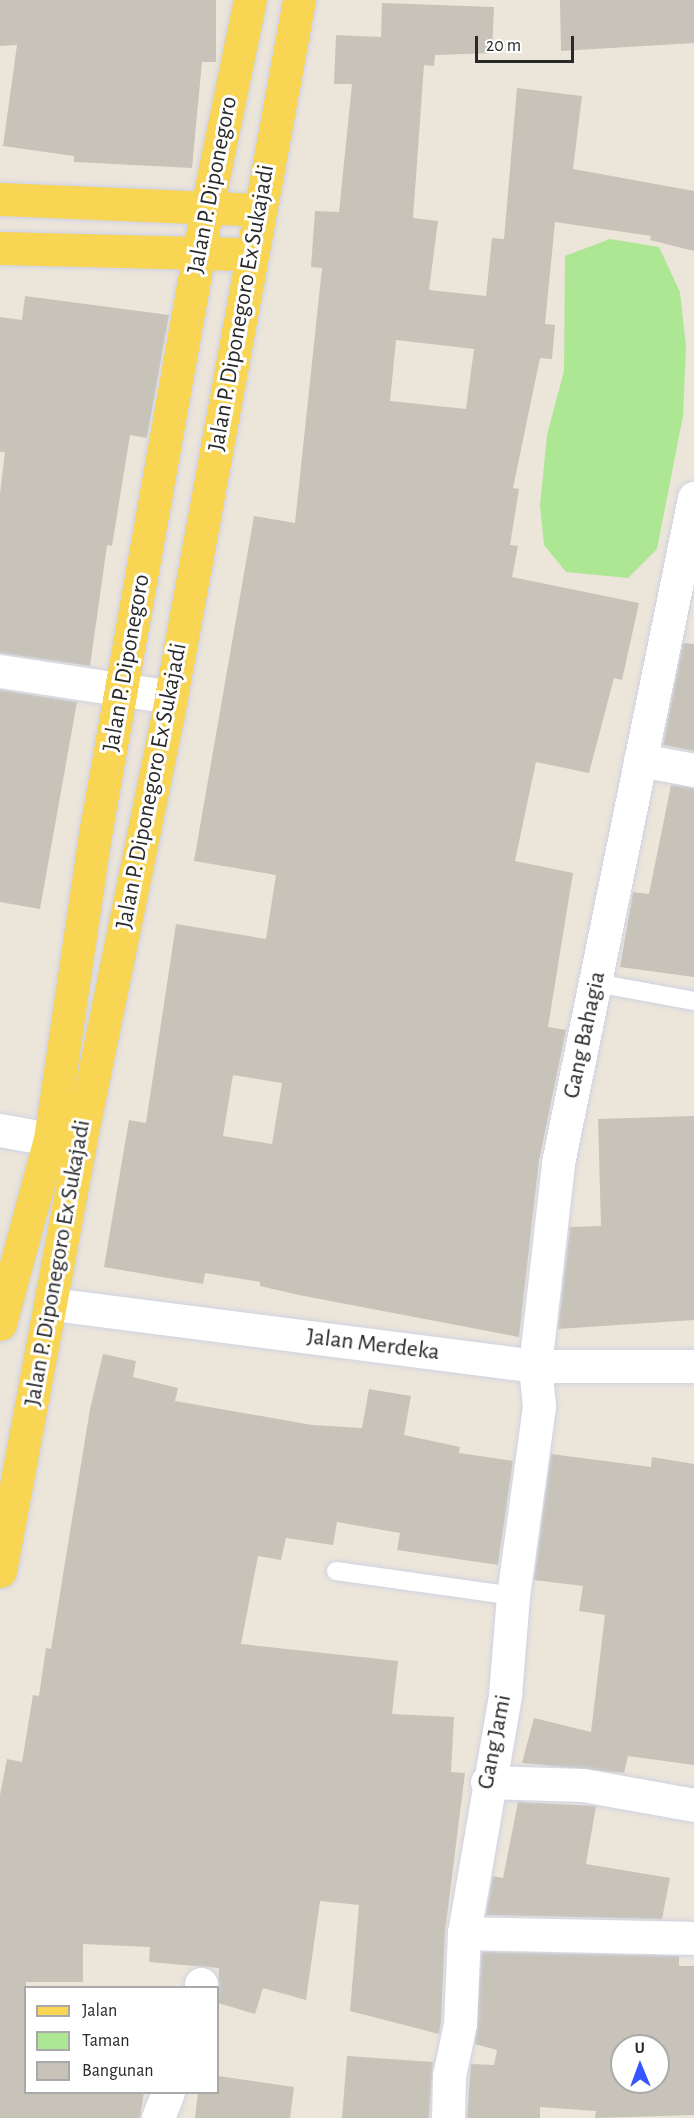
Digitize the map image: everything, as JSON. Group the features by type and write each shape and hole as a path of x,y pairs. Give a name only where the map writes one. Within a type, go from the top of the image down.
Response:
{"main road":[{"name":"Jalan P. Diponegoro","path":"0,1324 50,1139 122,690 199,251 250,0"},
{"name":"Jalan P. Diponegoro Ex Sukajadi","path":"0,1571 52,1304 79,1147 171,697 299,0"},
{"path":"0,199 260,210"},
{"path":"0,248 252,254"}],"street":[{"name":"Gang Bahagia","path":"535,1366 558,1163 694,498"},
{"path":"0,670 171,697"},
{"path":"640,760 694,770"},
{"path":"0,1130 50,1139"},
{"name":"Jalan Merdeka","path":"52,1304 535,1366 694,1366"},
{"name":"Gang Jami","path":"449,2118 449,2076 460,2024 464,1933 487,1782 505,1695 513,1596 539,1406 535,1366"},
{"path":"487,1782 583,1785 694,1805"},
{"path":"464,1933 694,1938"},
{"path":"158,2118 167,2094"}],"lane":[{"path":"596,983 694,1001"},
{"path":"336,1571 513,1596"}],"green space":[{"path":"610,239 659,247 680,292 686,347 683,416 657,549 628,578 566,572 544,545 540,505 547,435 564,371 565,256"}],"building":[{"path":"0,0 216,0 216,62 202,62 192,168 74,162 74,156 3,146 17,45 0,46"},
{"path":"560,0 694,0 694,43 561,51"},
{"path":"382,3 494,7 492,53 435,55 434,66 424,65 413,218 438,221 429,290 486,296 492,238 504,239 517,88 582,96 573,169 694,191 694,251 650,240 651,236 555,222 545,324 555,325 552,359 540,358 513,488 519,489 510,545 518,546 512,577 639,603 622,680 614,678 589,773 536,762 515,861 573,873 548,1027 566,1030 539,1161 519,1337 299,1295 260,1286 260,1282 205,1273 203,1284 104,1267 129,1120 146,1123 176,924 266,939 276,875 194,861 254,516 295,523 322,268 311,267 315,211 339,212 352,84 334,84 336,35 381,37","holes":["396,340 474,349 466,409 390,401","233,1075 282,1083 272,1144 223,1136"]},
{"path":"25,296 169,315 147,438 130,435 112,546 107,545 90,666 0,653 0,494 5,452 0,452 0,317 22,320"},
{"path":"683,643 694,644 694,751 663,745"},
{"path":"0,690 77,702 40,909 0,902"},
{"path":"671,785 694,788 694,977 620,967 633,892 649,894"},
{"path":"694,1116 694,1320 558,1329 570,1227 601,1226 598,1119"},
{"path":"103,1354 136,1361 133,1377 178,1388 175,1401 312,1425 362,1428 369,1389 411,1396 404,1435 460,1447 459,1453 513,1461 498,1565 397,1550 400,1533 337,1522 333,1545 286,1538 281,1560 258,1556 241,1644 398,1661 392,1714 454,1717 451,1772 465,1773 445,1932 439,2034 350,2011 359,1905 320,1901 306,2000 263,1988 255,2014 219,2003 219,1968 149,1962 150,1947 83,1944 83,1982 26,1982 24,1986 24,2094 144,2094 140,2118 0,2118 0,1795 7,1759 22,1762 33,1695 39,1696 46,1648 51,1649 90,1409"},
{"path":"551,1454 651,1467 652,1457 694,1464 694,1765 628,1756 624,1773 522,1763 534,1718 591,1732 605,1615 579,1611 583,1586 534,1580"},
{"path":"518,1802 596,1806 586,1864 670,1878 662,1919 486,1915 493,1876 503,1878"},
{"path":"482,1952 679,1956 679,1966 694,1966 694,2115 595,2118 596,2111 540,2107 540,2118 467,2118 471,2064 494,2065 497,2050 475,2044"},
{"path":"347,2056 433,2062 429,2118 342,2118"},
{"path":"219,2076 294,2087 290,2118 195,2118 198,2094 219,2094"}]}
